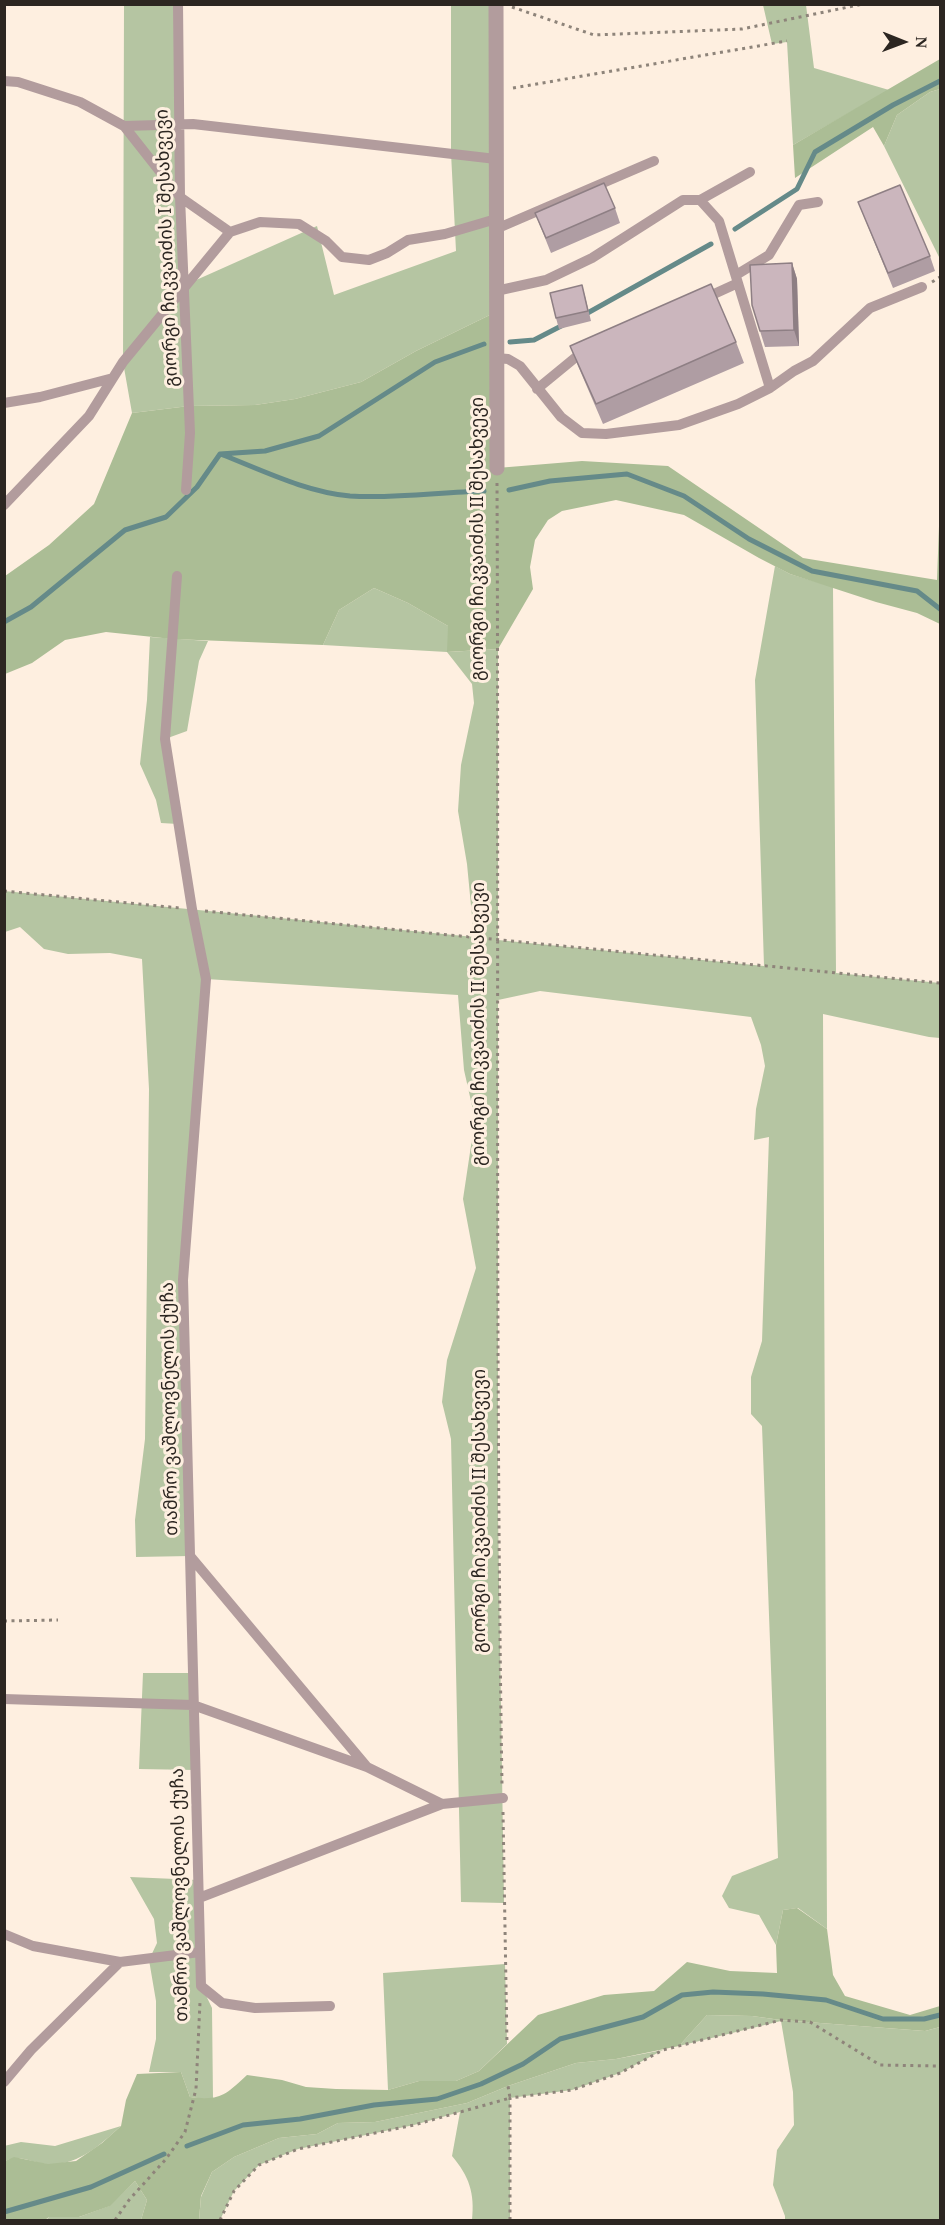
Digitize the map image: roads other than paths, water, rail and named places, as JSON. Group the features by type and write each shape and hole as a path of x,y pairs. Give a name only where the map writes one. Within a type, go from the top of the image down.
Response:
{"street":[{"name":"გიორგი ჩიკვაიძის II შესახვევი","path":"496,4 497,468"}],"lane":[{"name":"გიორგი ჩიკვაიძის I შესახვევი","path":"177,4 180,197 190,433 186,490"},
{"path":"4,81 18,82 80,102 124,126 180,197 230,232"},
{"path":"124,126 179,123 496,159"},
{"path":"4,505 89,416 123,362 184,285 230,232 260,222 299,224 326,241 342,257 369,260 387,253 408,240 496,224 654,161"},
{"path":"496,291 546,280 592,258 683,200 700,200 750,172"},
{"path":"700,200 719,221 770,388"},
{"path":"695,303 737,279 769,255 799,206 818,202"},
{"path":"496,358 508,359 520,366 561,417 582,433 606,434 679,425 738,404 770,388 813,361 870,308 922,287"},
{"path":"537,389 576,357 597,347"},
{"path":"4,403 40,398 113,378"},
{"name":"თამრო ვაშლოვნელის ქუჩა","path":"177,576 165,739 192,909 206,979 183,1280 201,1986 222,2003 255,2008 330,2006"},
{"path":"190,1556 367,1767"},
{"path":"4,1699 193,1705 367,1767 441,1804"},
{"path":"199,1898 441,1804 503,1798"},
{"path":"4,1934 33,1946 120,1962 200,1952"},
{"path":"4,2082 31,2050 120,1962"}],"waterway":[{"path":"735,229 797,189 815,152 893,105 940,81"},
{"path":"584,315 711,244"},
{"path":"510,342 534,340 565,324"},
{"path":"4,622 31,607 125,530 166,517 197,487 220,454 265,451 319,436 435,362 484,344"},
{"path":"223,455 285,480 334,494 384,497 484,491"},
{"path":"509,490 550,481 627,474 684,496 749,539 812,571 917,591 940,609"},
{"path":"187,2146 243,2125 300,2119 374,2105 437,2099 481,2084 523,2064 560,2039 643,2017 682,1995 713,1992 826,2000 883,2019 924,2019 940,2015"},
{"path":"4,2212 91,2187 164,2154"}]}
